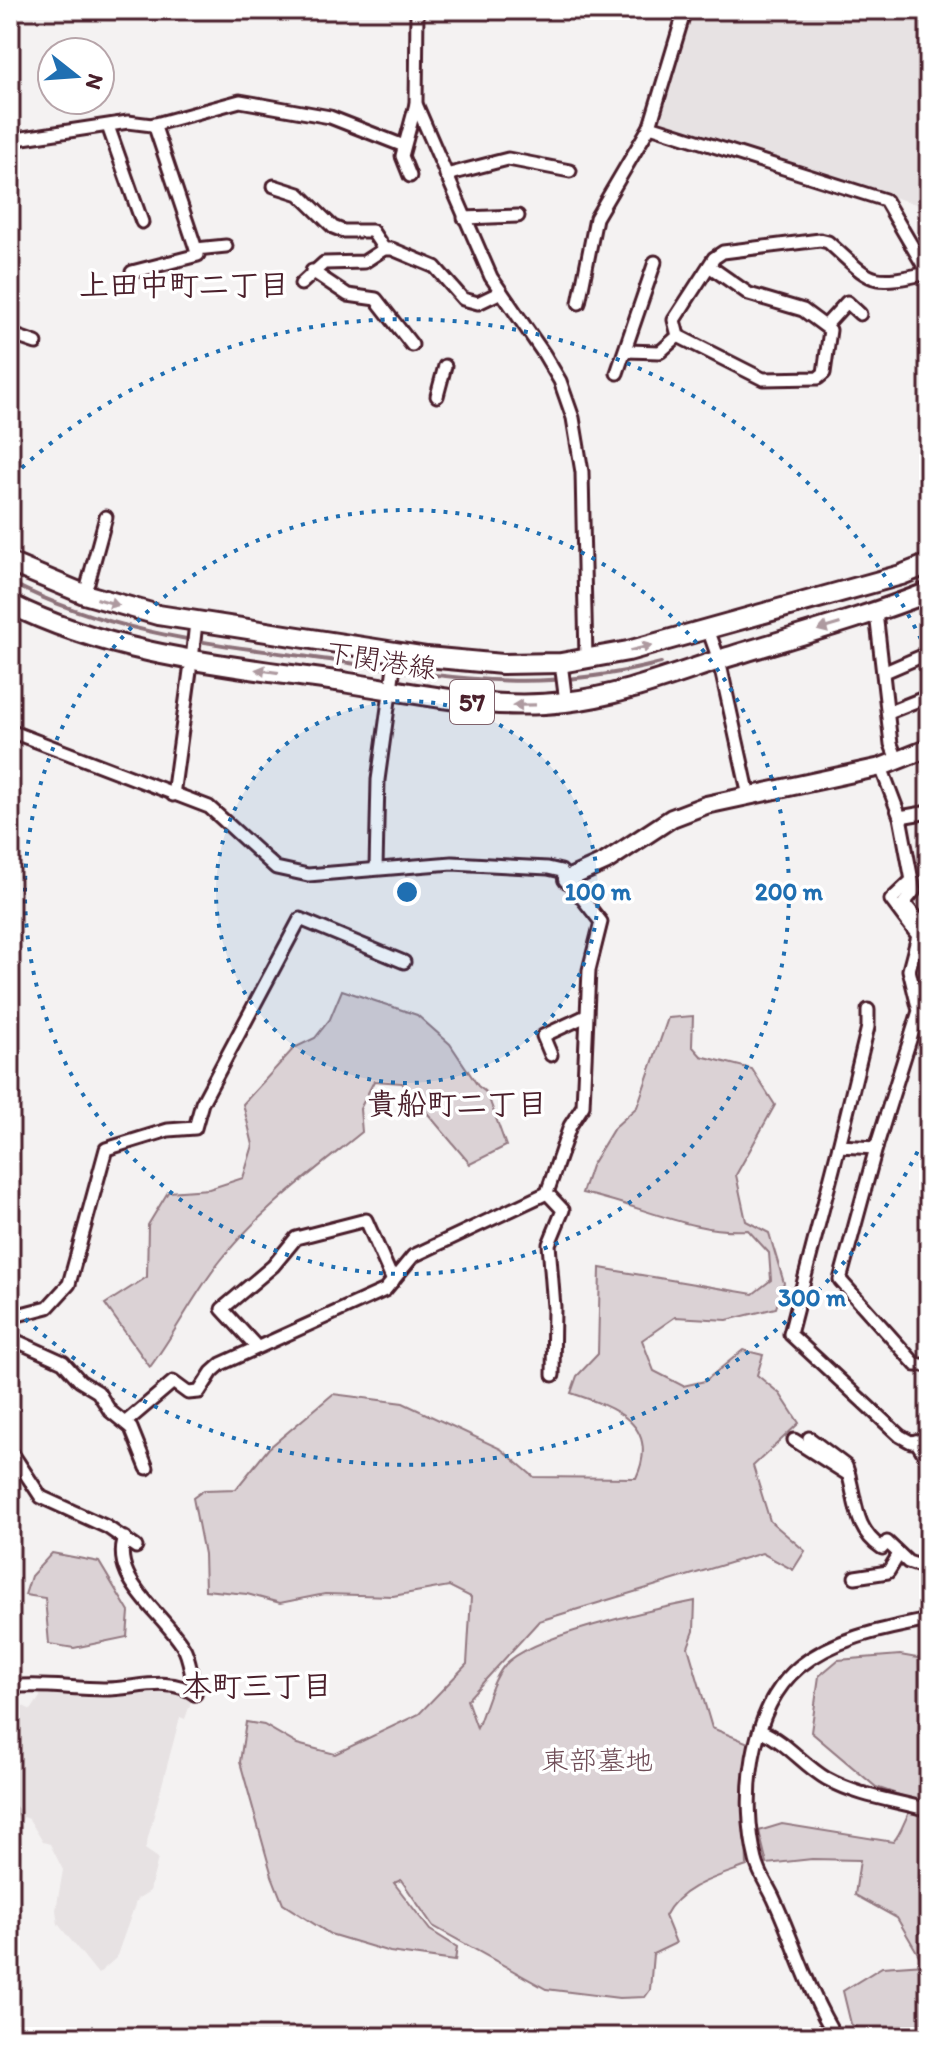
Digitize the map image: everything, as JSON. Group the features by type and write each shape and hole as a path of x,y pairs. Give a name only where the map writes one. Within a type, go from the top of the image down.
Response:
{"main road":[{"name":"下関港線","path":"11,565 97,598 196,626 396,654 562,668 901,575 929,564"},
{"name":"下関港線","path":"10,604 85,636 191,660 520,706 566,696 637,688 876,613 929,592"}],"street":[{"path":"410,176 402,156 416,104 417,10"},
{"path":"579,303 596,218 650,126 685,10"},
{"path":"10,140 128,122 154,124 248,102 330,117 404,146"},
{"path":"416,104 464,218 501,292 560,381 573,418 582,472 586,659"},
{"path":"132,272 198,255 154,124"},
{"path":"108,126 142,222"},
{"path":"650,126 885,200 928,274 889,281 873,280 828,242 820,240 733,250 714,258 674,320 678,336 763,379 806,380 818,378 824,373 830,342 826,325 803,310 758,299 709,266"},
{"path":"446,175 508,159 570,171"},
{"path":"274,186 299,194 333,227 343,231 372,231 384,249"},
{"path":"464,218 518,216"},
{"path":"196,249 226,246"},
{"path":"301,284 324,263 364,262 384,249 392,249 435,267 463,299 478,303 501,292"},
{"path":"617,373 655,262"},
{"path":"312,271 348,295 376,299 412,345"},
{"path":"826,325 847,302 860,314"},
{"path":"10,334 36,343"},
{"path":"626,351 660,352 678,336"},
{"path":"437,396 445,366"},
{"path":"88,583 106,517"},
{"path":"876,613 891,744 897,760"},
{"path":"173,795 196,626"},
{"path":"708,629 719,660 749,796"},
{"path":"885,672 929,653"},
{"path":"376,868 378,780 396,654"},
{"path":"562,668 566,696"},
{"path":"889,712 929,696"},
{"path":"10,731 219,813 276,868 308,875 376,868 494,864 548,868 561,871 601,922 591,957 583,1106 570,1126 547,1193 413,1256 385,1290 256,1346 212,1372 199,1392 188,1393 173,1382 126,1422"},
{"path":"567,879 605,862 672,818 706,805 881,767 929,748"},
{"path":"881,767 900,817 914,891 904,903 929,932"},
{"path":"900,817 929,812"},
{"path":"912,880 891,900 918,936 909,970 919,1011 876,1148 840,1280 916,1365 929,1365"},
{"path":"10,1317 48,1307 69,1284 106,1149 168,1130 195,1128 202,1103 300,919 404,962"},
{"path":"868,1010 868,1027 790,1334 889,1428 923,1440 929,1462"},
{"path":"551,1055 543,1036 586,1016"},
{"path":"839,1146 876,1148"},
{"path":"547,1193 563,1210 549,1244 554,1307 553,1375"},
{"path":"256,1346 222,1309 301,1236 366,1220 393,1281"},
{"path":"10,1338 63,1362 80,1381 98,1392 110,1411 126,1422 147,1468"},
{"path":"809,1438 843,1461 850,1475 857,1522 874,1543 882,1548 887,1542 908,1562 929,1569"},
{"path":"794,1440 850,1475"},
{"path":"10,1450 41,1497 125,1538 136,1547"},
{"path":"10,1687 104,1689 151,1684 185,1688 195,1694 187,1653 126,1572 121,1549 125,1538"},
{"path":"855,1577 888,1572 899,1554"},
{"path":"836,2037 808,1983 755,1857 751,1780 761,1731 786,1680 813,1657 861,1635 929,1620"},
{"path":"761,1731 778,1739 817,1772 843,1787 888,1802 929,1810"}],"shaded area":[{"path":"691,10 929,10 929,208 663,127 659,114"},
{"path":"155,1688 189,1695 192,1699 185,1719 180,1717 145,1849 158,1858 150,1891 137,1899 116,1958 98,1974 58,1924 56,1910 63,1870 50,1844 43,1842 29,1819 24,1817 19,1823 10,1819 10,1699 31,1710 40,1697 39,1691 127,1693"}],"green space":[{"path":"342,990 417,1015 450,1044 478,1086 487,1093 506,1146 470,1164 402,1083 374,1081 360,1109 362,1132 288,1192 236,1242 211,1273 150,1367 105,1304 147,1277 148,1225 168,1192 209,1189 243,1178 253,1145 243,1104 294,1048 315,1038 330,1019"},
{"name":"東部墓地","path":"693,1016 692,1046 701,1056 752,1069 775,1105 736,1175 746,1221 769,1233 784,1283 776,1308 727,1320 675,1317 642,1340 654,1371 683,1386 705,1381 743,1350 763,1355 757,1375 780,1394 799,1423 753,1466 770,1521 805,1551 793,1570 762,1553 539,1621 467,1700 477,1728 499,1672 517,1655 564,1634 695,1601 694,1631 688,1647 712,1728 751,1744 744,1771 747,1866 700,1884 672,1906 665,1916 676,1943 653,1954 650,1990 645,1997 619,1998 546,1989 433,1926 401,1880 394,1883 430,1930 457,1947 455,1961 390,1952 330,1934 283,1904 272,1876 240,1762 246,1722 264,1725 297,1744 335,1754 419,1714 467,1664 471,1597 449,1586 393,1596 325,1594 280,1603 247,1594 205,1590 204,1554 193,1498 204,1490 236,1489 269,1448 333,1394 403,1403 501,1449 534,1477 636,1478 642,1459 638,1431 617,1412 571,1393 577,1376 598,1354 600,1268 753,1294 771,1280 769,1253 748,1230 685,1223 582,1193 591,1166 614,1128 637,1107 668,1018"},
{"path":"52,1553 99,1562 129,1612 127,1637 74,1648 49,1644 45,1598 25,1595 31,1576"},
{"path":"900,1655 929,1660 929,2037 869,2037 851,2024 843,1991 882,1967 924,1964 897,1918 855,1895 860,1860 812,1859 767,1864 759,1831 782,1824 893,1842 917,1801 876,1787 811,1732 819,1676 838,1660"}],"waterway":[{"path":"10,582 81,612 155,633 442,676 484,680 568,679 661,663"}],"tunnel":[{"path":"10,1808 21,1820"}],"district":[{"name":"上田中町二丁目","path":"184,284"},
{"name":"貴船町二丁目","path":"457,1103"},
{"name":"本町三丁目","path":"257,1685"}]}
